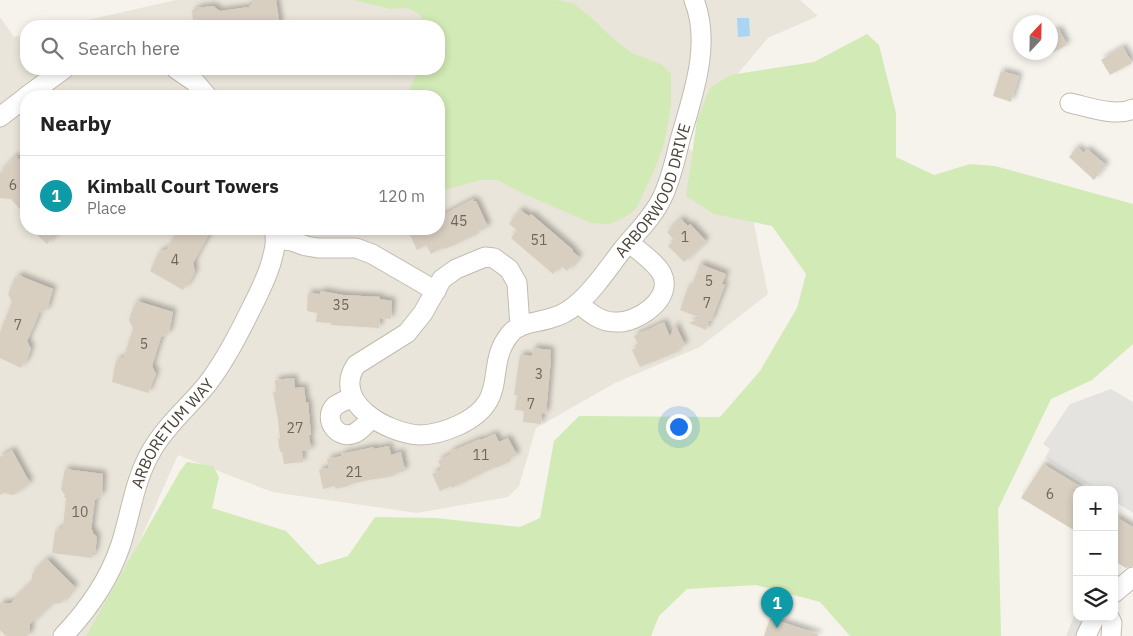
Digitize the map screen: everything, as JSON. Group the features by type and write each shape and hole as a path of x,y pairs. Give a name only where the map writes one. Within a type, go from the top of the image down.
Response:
{"street":[{"name":"ARBORWOOD DRIVE","path":"520,326 552,318 578,304 648,220 663,198 694,88 699,58 698,12 694,0"},
{"path":"36,90 56,75"},
{"path":"185,75 202,90"},
{"path":"0,116 20,102"},
{"path":"1070,103 1116,112 1133,110"},
{"name":"ARBORETUM WAY","path":"64,636 93,598 120,548 139,477 152,449 165,431 207,384 232,344 268,273 273,256 275,235"},
{"path":"277,235 318,248 356,248 372,254 436,291"},
{"path":"578,304 596,318 616,322 638,317 655,304 664,288 662,274 628,242"},
{"path":"485,258 498,260 508,268 516,280 520,326 510,334 502,347 493,390 487,403 478,414 467,421 440,432 420,435 400,432 372,418 361,409 353,397 349,385 350,380 356,365 407,333 423,313 436,291 445,276 456,269 485,258"},
{"path":"353,397 337,405 331,412 331,421 336,430 344,434 353,434 359,431 372,418"},
{"path":"1118,590 1133,577"},
{"path":"1086,636 1093,621"},
{"path":"1111,621 1111,636"}],"shaded area":[{"path":"176,0 800,0 818,16 768,38 681,141 750,204 768,294 700,347 615,383 536,428 519,486 508,497 417,513 272,492 178,455 122,581 88,636 0,636 0,17 14,37 20,36 20,75 445,75 445,20 88,20"},
{"path":"1111,389 1133,402 1133,513 1118,504 1118,486 1090,486 1045,458 1050,449 1043,444 1070,404"},
{"path":"1073,619 1073,621 1083,621 1077,636 1066,636"}],"green space":[{"path":"353,0 556,0 573,3 632,53 661,64 671,74 671,106 664,144 636,209 624,218 609,224 591,223 497,180 481,180 445,189 445,90 409,90 416,75 445,75 445,20 423,20 419,14 408,8 391,9"},
{"path":"867,34 879,45 896,113 896,157 934,175 970,164 995,166 1133,204 1133,344 1092,380 1051,399 998,509 1001,636 850,636 820,602 756,585 687,589 659,616 651,636 86,636 180,471 187,462 213,466 219,477 212,508 286,531 318,565 348,556 375,517 436,518 520,527 540,518 554,441 579,416 720,417 760,371 797,308 806,274 772,226 714,214 686,196 697,120 710,88 730,75 814,62"}],"water":[{"path":"737,18 749,18 750,36 738,37"}],"building":[{"path":"255,0 276,0 279,20 193,20 192,10 197,10 197,8 213,6 220,11 249,7"},
{"path":"1058,29 1067,45 1058,50"},
{"path":"1123,47 1132,63 1110,75 1101,60"},
{"path":"1001,71 1019,76 1011,102 993,96"},
{"path":"1077,147 1084,153 1087,149 1106,165 1094,180 1069,157"},
{"path":"16,156 20,160 20,209 11,199 0,198 0,173"},
{"path":"473,199 474,202 476,201 488,227 474,233 475,235 431,254 426,245 417,250 410,235 445,235 445,214"},
{"path":"520,210 529,216 531,214 579,257 567,271 560,265 553,274 511,238 517,230 509,224"},
{"path":"681,219 688,226 690,224 706,241 684,262 668,246 674,240 667,232"},
{"path":"37,235 55,235 47,244"},
{"path":"175,235 209,235 193,263 195,272 183,290 150,271 159,252 167,249"},
{"path":"700,264 726,274 722,284 725,285 706,330 689,323 701,318 680,310 688,287 691,288"},
{"path":"18,275 53,289 47,310 39,313 27,341 31,349 25,364 23,363 21,368 0,358 0,332 12,302 8,294"},
{"path":"321,291 343,295 380,297 380,299 392,301 391,319 380,318 379,328 331,325 331,323 316,322 317,313 307,311 308,293 320,294"},
{"path":"137,301 173,312 169,333 161,337 152,366 156,374 148,393 112,382 116,361 124,357 133,328 129,320"},
{"path":"664,322 670,337 675,324 685,345 676,350 677,352 640,367 632,350 639,346 634,336"},
{"path":"533,348 551,350 546,414 542,413 541,424 523,422 524,411 515,410 517,395 514,395 520,355 532,356"},
{"path":"294,378 295,388 304,387 306,403 308,402 311,450 302,451 303,462 284,464 278,439 280,438 273,392 276,392 275,380"},
{"path":"495,434 499,442 508,438 517,455 506,460 507,463 494,467 452,488 451,486 440,491 432,474 442,469 438,461 451,454 450,452"},
{"path":"389,446 391,455 401,452 405,471 393,474 394,476 363,481 349,486 335,489 335,486 323,489 319,470 329,468 327,459 374,447 374,449"},
{"path":"12,450 30,483 13,495 4,493 0,495 0,457"},
{"path":"1043,464 1079,486 1073,486 1073,490 1071,490 1073,491 1073,530 1021,498"},
{"path":"65,469 103,474 102,495 95,500 91,530 93,530 97,537 95,553 93,553 92,558 52,553 55,532 63,527 66,498 61,490"},
{"path":"1118,518 1133,527 1133,566 1126,568 1118,563"},
{"path":"47,559 75,587 61,603 51,604 30,624 30,633 27,636 6,636 0,630 0,603 11,603 32,583 32,574"},
{"path":"770,618 818,634 818,636 764,636"}],"place":[{"name":"Kimball Court Towers","path":"777,628"}]}
